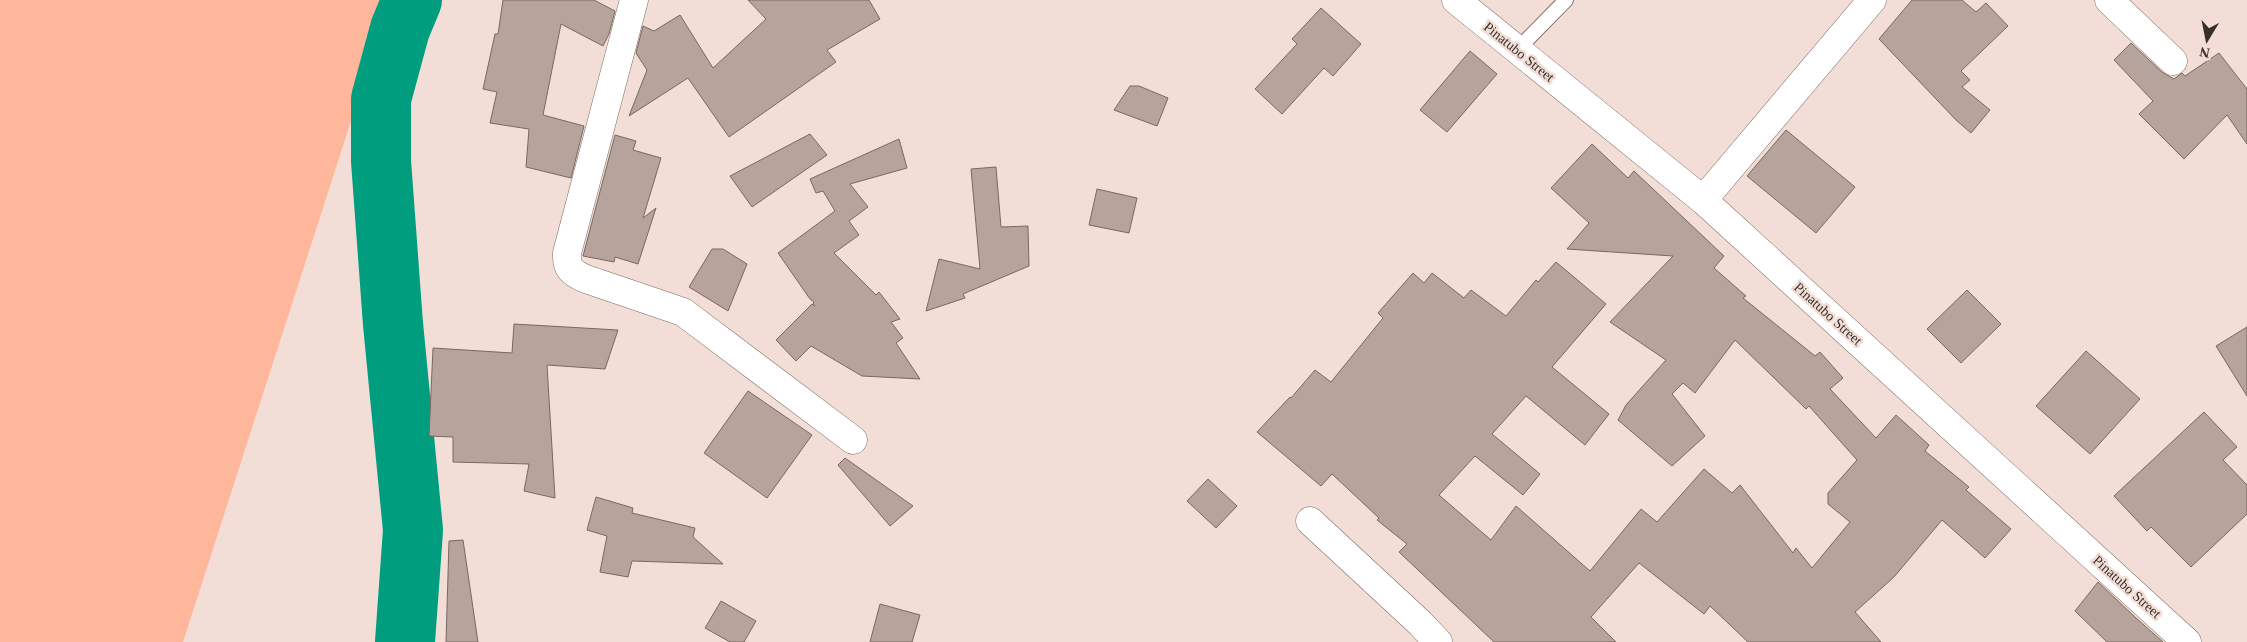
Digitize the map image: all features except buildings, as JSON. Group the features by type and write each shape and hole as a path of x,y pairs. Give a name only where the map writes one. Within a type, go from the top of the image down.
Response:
{"street":[{"path":"634,0 567,253 566,264 572,274 683,312 853,440"},
{"name":"Pinatubo Street","path":"1456,0 1516,51 1703,200 2187,642"},
{"path":"1703,200 1872,0"},
{"path":"2109,0 2173,61"},
{"path":"1310,521 1438,642"}],"lane":[{"path":"1516,51 1566,0"}],"shaded area":[{"path":"0,0 390,0 183,642 0,642"}],"waterway":[{"path":"405,642 413,530 393,324 381,161 381,99 400,29 412,0"}]}
